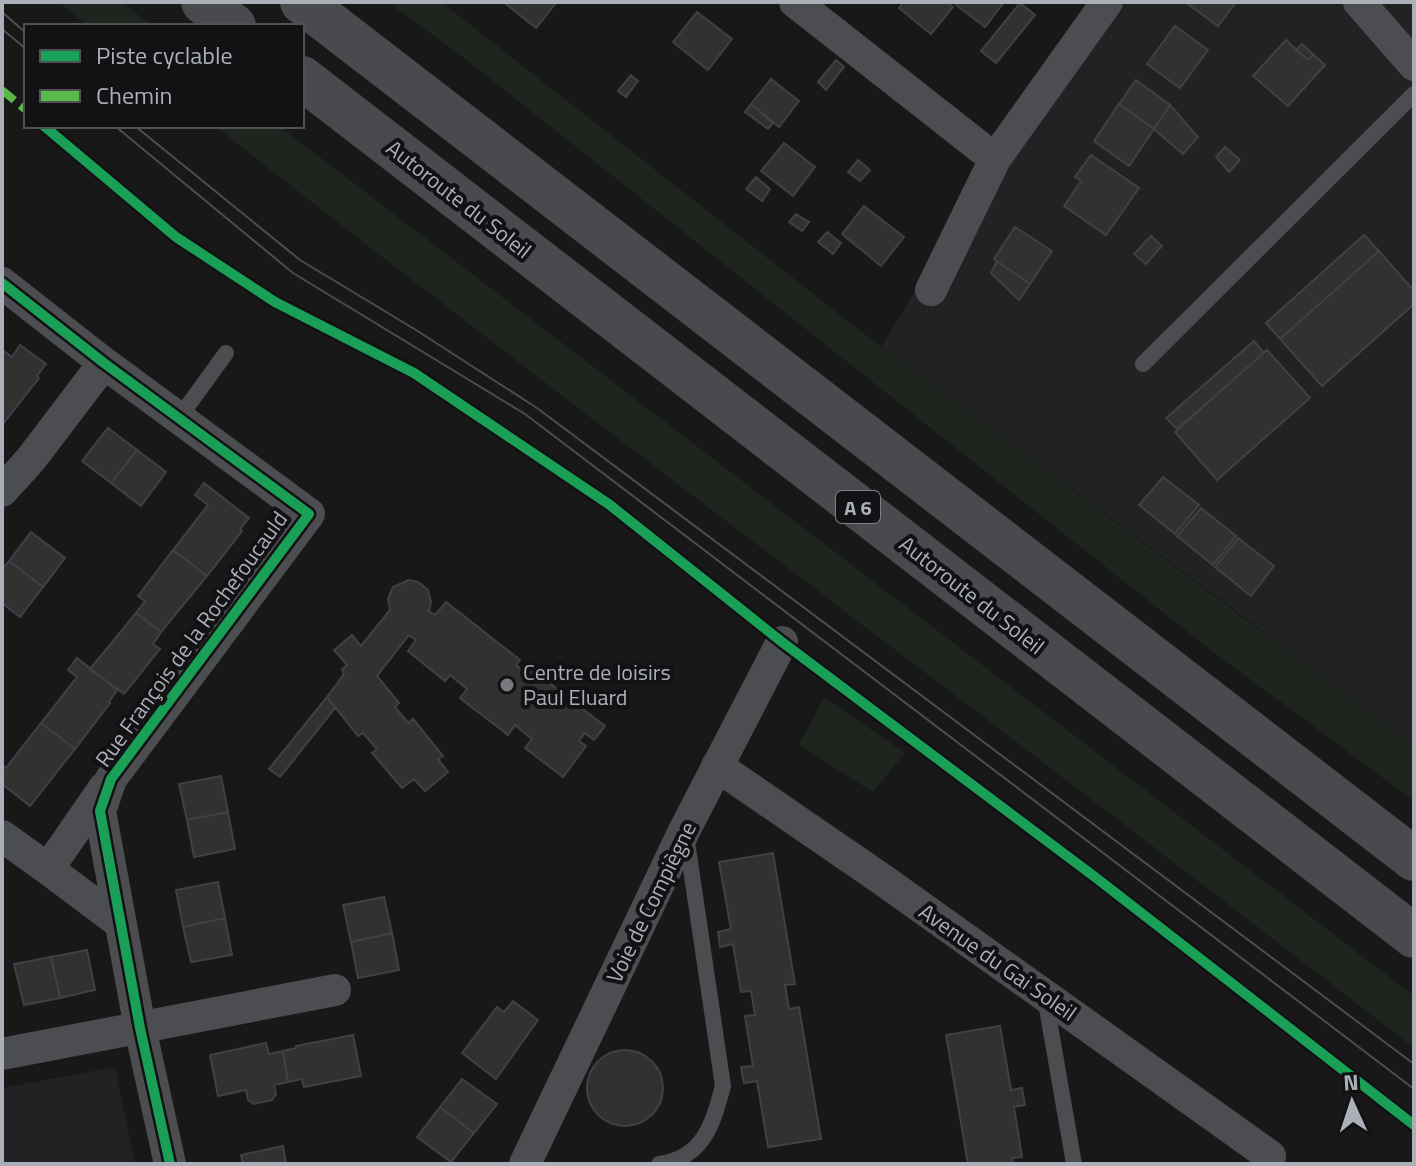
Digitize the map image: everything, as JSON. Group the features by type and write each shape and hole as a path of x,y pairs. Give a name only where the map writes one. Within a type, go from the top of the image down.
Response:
{"highway":[{"path":"203,2 231,24"},
{"path":"302,2 1414,859"},
{"name":"Autoroute du Soleil","path":"304,80 1414,936"}],"street":[{"path":"795,2 995,159"},
{"path":"931,290 995,159 1107,2"},
{"path":"1359,2 1414,65"},
{"name":"Rue François de la Rochefoucauld","path":"2,283 104,363 309,514 111,779 100,811 140,1028 170,1164"},
{"path":"2,491 31,459 104,363"},
{"name":"Voie de Compiègne","path":"525,1164 685,829 782,642"},
{"name":"Avenue du Gai Soleil","path":"717,766 1107,1038 1273,1161"},
{"path":"48,869 111,779"},
{"path":"2,836 120,923"},
{"path":"2,1054 335,990"}],"lane":[{"path":"1143,364 1414,94"},
{"path":"179,418 226,353"},
{"path":"659,1164 668,1163 700,1146 713,1121 723,1086 685,829"},
{"path":"1045,997 1074,1164"}],"shaded area":[{"path":"58,2 122,2 150,24 86,24"},
{"path":"388,2 441,2 881,347 1414,745 1414,801 1208,648 463,57"},
{"path":"1099,2 1414,2 1414,750 1251,622 881,347 995,159"},
{"path":"218,128 282,128 1414,996 1414,1048 1114,817"},
{"path":"824,697 905,753 873,792 799,745"},
{"path":"115,1067 135,1164 2,1164 2,1088"}],"building":[{"path":"904,2 946,2 953,7 931,34 899,8"},
{"path":"1004,2 985,27 955,4"},
{"path":"1185,2 1236,2 1218,26"},
{"path":"1020,3 1035,15 996,63 981,51"},
{"path":"506,4 555,4 536,28"},
{"path":"697,12 732,39 708,70 673,42"},
{"path":"1175,26 1208,50 1180,88 1147,64"},
{"path":"1286,40 1308,60 1313,54 1325,65 1288,106 1253,76"},
{"path":"1302,44 1313,54 1308,60 1296,50"},
{"path":"836,60 844,67 826,90 818,82"},
{"path":"631,75 638,81 626,97 618,91"},
{"path":"771,79 799,101 779,127 751,104"},
{"path":"1136,80 1170,105 1154,129 1119,104"},
{"path":"751,104 773,123 768,129 745,112"},
{"path":"1119,104 1154,129 1129,166 1094,141"},
{"path":"1170,105 1198,137 1183,154 1154,129"},
{"path":"784,143 815,167 793,196 761,171"},
{"path":"1225,147 1240,160 1229,172 1216,157"},
{"path":"1091,155 1139,188 1106,235 1064,206 1081,181 1075,177"},
{"path":"858,160 870,170 860,181 848,172"},
{"path":"756,177 770,189 762,201 746,189"},
{"path":"864,206 904,237 881,266 842,234"},
{"path":"796,214 809,222 802,231 789,222"},
{"path":"1015,227 1052,251 1030,284 994,259"},
{"path":"827,232 841,243 833,254 818,242"},
{"path":"1364,235 1379,251 1280,339 1266,323"},
{"path":"1151,236 1162,246 1146,264 1134,254"},
{"path":"1379,251 1414,291 1414,304 1322,386 1280,339"},
{"path":"997,261 1030,284 1019,300 991,273"},
{"path":"1254,341 1264,353 1177,429 1166,418"},
{"path":"20,345 46,364 37,376 39,378 3,424 2,356 5,352 12,357"},
{"path":"1267,350 1310,398 1217,480 1175,432"},
{"path":"108,428 137,450 111,483 82,461"},
{"path":"137,450 166,472 141,506 111,483"},
{"path":"1163,477 1199,505 1175,534 1139,505"},
{"path":"204,483 249,518 207,576 173,550 208,505 195,495"},
{"path":"1201,508 1236,536 1213,565 1177,536"},
{"path":"31,532 65,558 43,587 9,561"},
{"path":"1238,538 1274,566 1251,596 1215,567"},
{"path":"173,550 207,576 161,632 136,613 145,601 138,596"},
{"path":"9,561 43,587 20,617 2,603 2,570"},
{"name":"Centre de loisirs Paul Eluard","path":"409,580 418,582 428,590 431,602 429,611 435,615 446,602 520,660 516,665 525,672 529,667 561,692 557,698 567,705 571,700 605,726 594,740 585,733 579,741 586,746 563,777 525,748 532,739 515,725 508,735 460,698 467,689 450,675 445,681 408,651 416,640 409,635 377,676 399,703 395,707 408,723 413,719 443,756 438,759 448,772 425,791 414,779 402,788 372,753 377,749 363,733 358,736 327,697 347,665 334,650 352,635 361,646 390,610 388,599 393,587"},
{"path":"136,613 161,632 153,644 160,649 124,694 90,669"},
{"path":"77,658 117,690 75,749 41,723 77,677 68,670"},
{"path":"327,697 335,708 280,777 269,769"},
{"path":"41,723 75,749 30,806 2,784 2,765 6,768"},
{"path":"221,776 228,812 187,820 179,784"},
{"path":"228,812 235,849 194,857 187,820"},
{"path":"773,853 795,984 785,985 789,1009 799,1007 821,1139 768,1147 757,1081 744,1083 741,1067 753,1066 745,1016 755,1015 751,991 741,992 733,944 720,947 718,932 731,929 719,862"},
{"path":"218,882 225,918 183,927 176,890"},
{"path":"384,897 392,933 351,942 343,905"},
{"path":"225,918 232,955 191,962 183,927"},
{"path":"392,933 399,970 358,978 351,942"},
{"path":"87,950 95,990 60,998 51,957"},
{"path":"51,957 60,998 24,1005 14,964"},
{"path":"513,1001 538,1020 496,1079 462,1053 497,1007 504,1012"},
{"path":"1000,1026 1011,1090 1022,1088 1025,1105 1014,1107 1022,1157 1012,1158 1013,1164 968,1164 946,1035"},
{"path":"353,1035 361,1076 304,1087 302,1079 288,1082 283,1051"},
{"path":"266,1043 269,1054 283,1051 288,1082 274,1085 276,1094 272,1100 254,1104 248,1100 246,1090 218,1096 210,1055"},
{"path":"625,1050 640,1053 652,1061 660,1073 663,1088 660,1103 652,1115 640,1123 625,1126 610,1123 598,1115 590,1103 587,1088 590,1073 598,1061 610,1053"},
{"path":"462,1079 497,1104 474,1133 440,1107"},
{"path":"440,1107 474,1133 451,1162 417,1137"},
{"path":"283,1146 286,1164 243,1164 241,1155"}],"tram line":[{"path":"2,12 24,31"},
{"path":"2,29 24,47"},
{"path":"117,128 293,273 525,414 1414,1089"},
{"path":"137,128 300,260 537,408 1414,1064"}],"marked path":[{"path":"2,90 24,108"}],"cycle path":[{"path":"46,128 176,237 275,302 414,373 610,505 782,642 1095,877 1414,1125"},
{"path":"2,283 104,363 309,514 111,779 100,811 140,1028 170,1164"}],"place":[{"name":"Centre de loisirs Paul Eluard","path":"507,685"}]}
